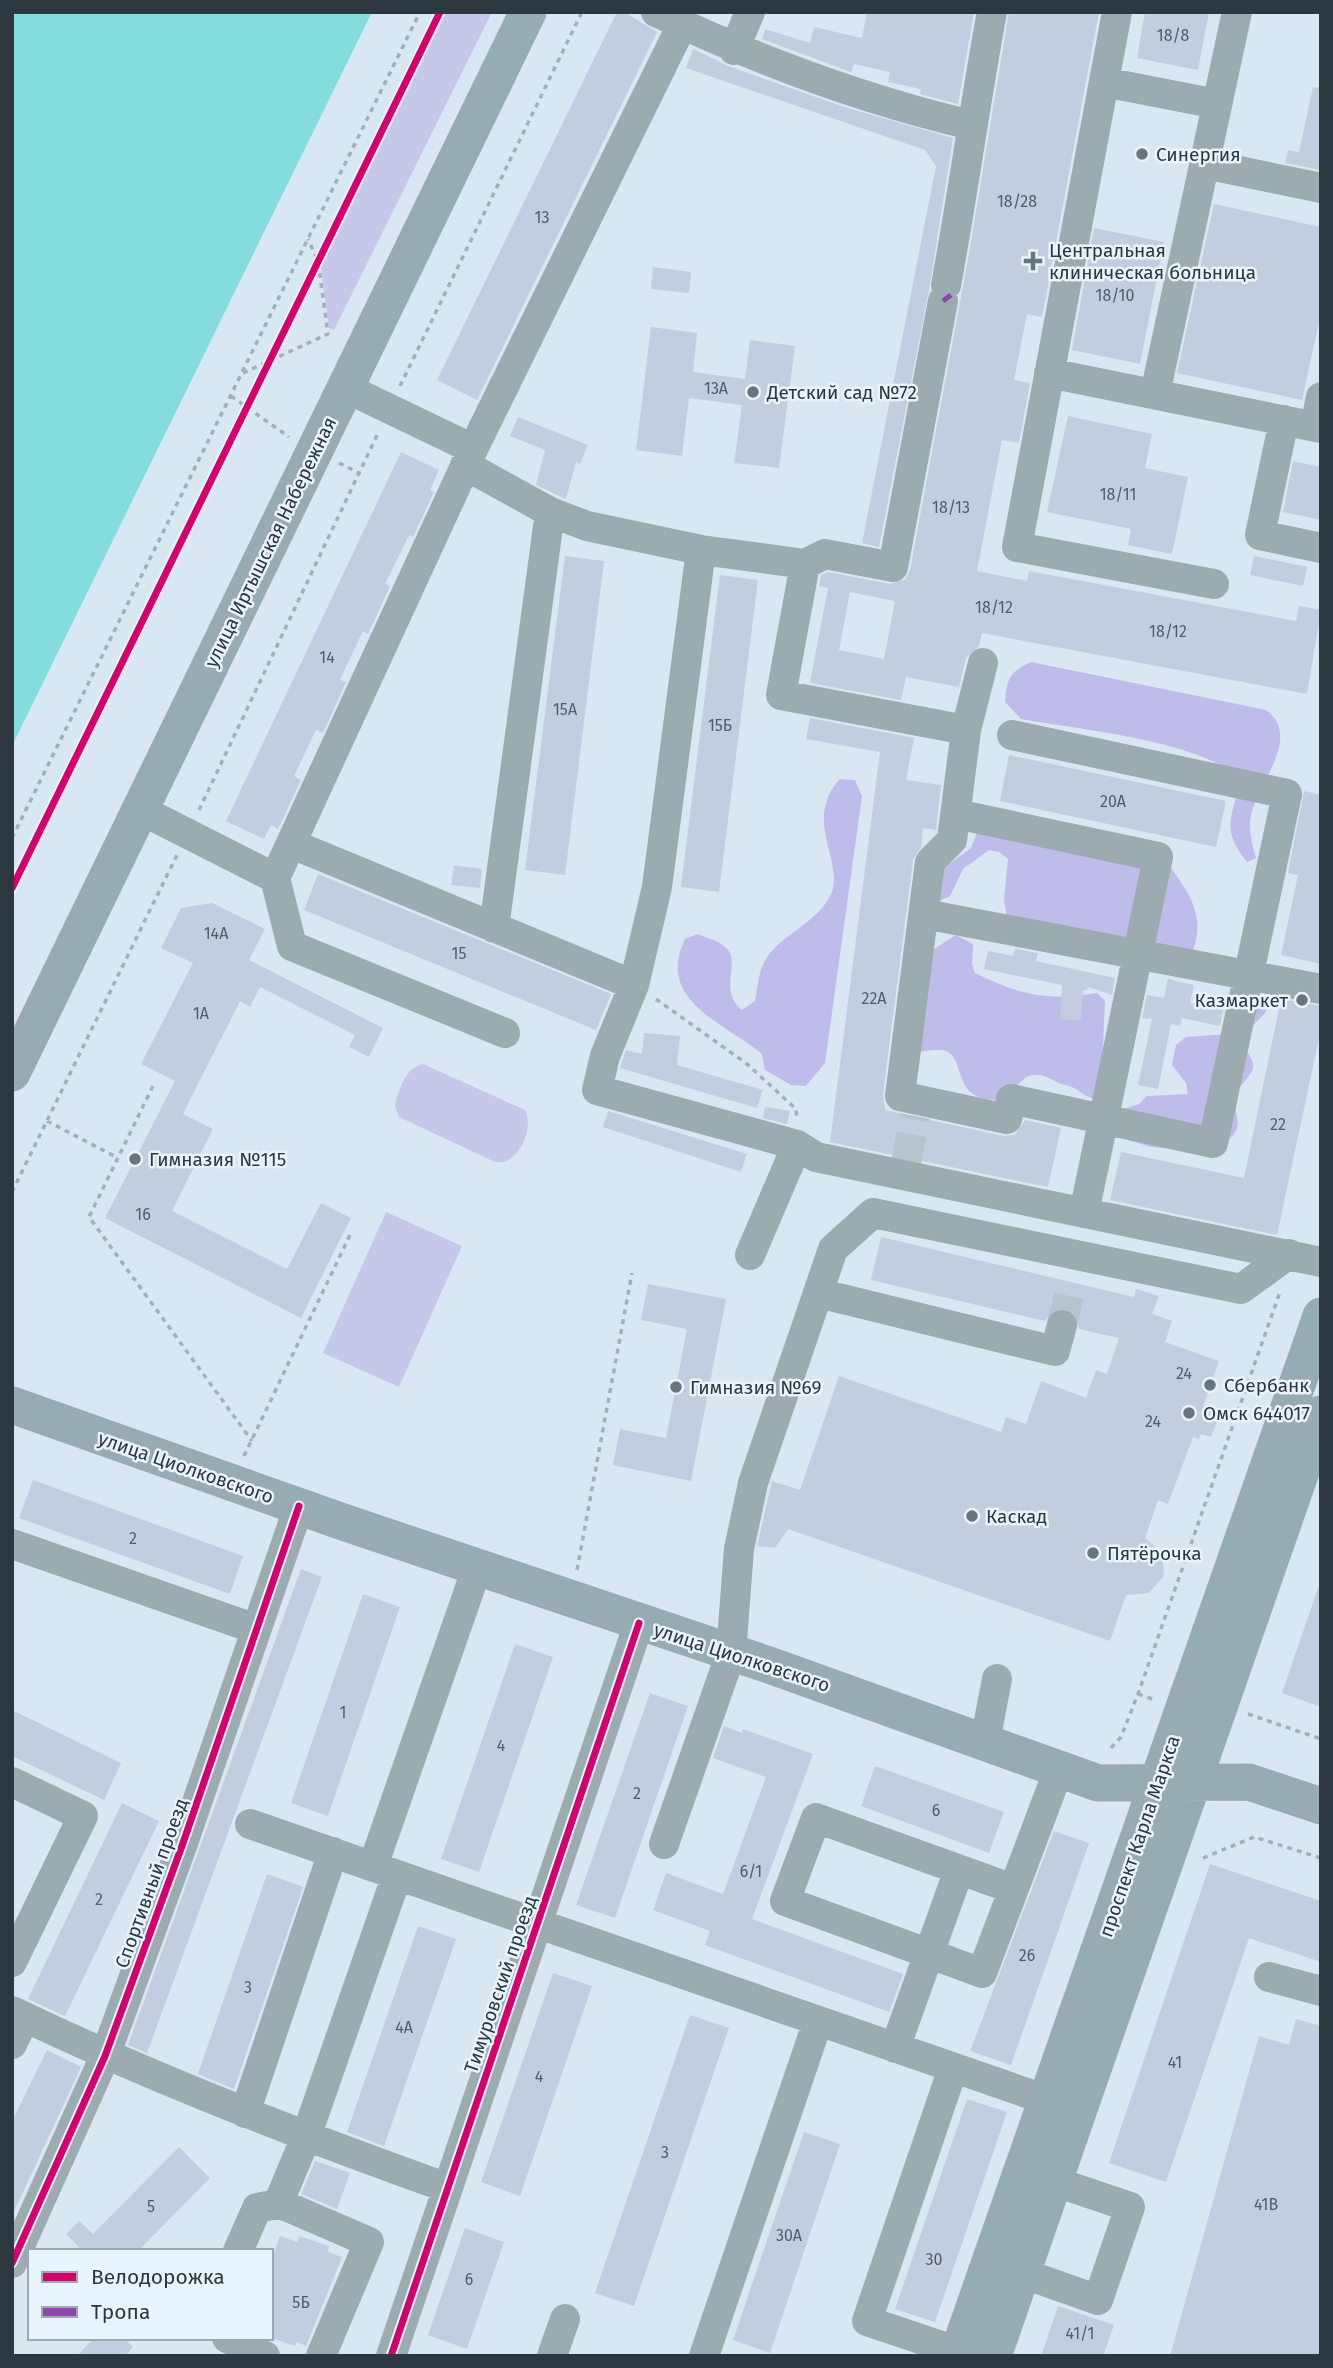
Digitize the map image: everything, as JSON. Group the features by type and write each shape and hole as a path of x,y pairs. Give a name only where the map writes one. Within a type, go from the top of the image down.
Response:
{"main road":[{"name":"улица Иртышская Набережная","path":"12,1073 528,12"},
{"name":"проспект Карла Маркса","path":"970,2354 1022,2273 1053,2181 1174,1783 1321,1316"},
{"name":"улица Циолковского","path":"12,1405 477,1568 731,1653 1098,1783 1249,1782 1321,1806"},
{"name":"проспект Карла Маркса","path":"970,2354 1046,2101 1321,1415"}],"street":[{"path":"734,50 750,12"},
{"path":"346,388 389,409 469,457 550,512 587,526 701,550 805,564 825,554 893,567 969,165 971,125 992,12"},
{"path":"1117,12 1017,547 1214,584"},
{"path":"1155,394 1237,12"},
{"path":"505,1033 292,946 275,878 669,18 734,50 916,112 971,125"},
{"path":"1104,82 1217,104"},
{"path":"1205,164 1321,188"},
{"path":"1049,373 1318,427 1321,397"},
{"path":"1284,420 1260,535 1321,548"},
{"path":"494,928 550,512"},
{"path":"701,550 657,887 634,985 605,1056 597,1090 797,1145 816,1157 905,1169 1084,1213 1301,1257"},
{"path":"805,564 781,695 966,730"},
{"path":"983,663 966,730 952,840 930,862 900,1096 916,1108 1007,1119 1012,1100 1213,1143 1287,794 1012,735"},
{"path":"139,809 275,878"},
{"path":"956,814 1158,857 1084,1213"},
{"path":"292,844 634,985"},
{"path":"923,914 1321,989"},
{"path":"750,1255 797,1145"},
{"path":"663,1844 731,1653 739,1549 753,1483 837,1242 873,1213 1075,1269 1241,1289 1301,1257"},
{"path":"818,1293 1055,1351 1062,1325"},
{"name":"Спортивный проезд","path":"12,2263 105,2056 299,1506"},
{"path":"12,1544 256,1629"},
{"path":"278,2204 306,2137 477,1568"},
{"name":"Тимуровский проезд","path":"391,2356 639,1623"},
{"path":"985,1742 997,1679"},
{"path":"1013,1889 816,1818 785,1901 982,1973 1059,1769"},
{"path":"12,1782 83,1816 12,1962"},
{"path":"250,1824 1046,2101"},
{"path":"245,2113 333,1853"},
{"path":"895,2048 960,1870"},
{"path":"1269,1977 1321,1991"},
{"path":"12,2044 19,2014 105,2056 245,2113 448,2188"},
{"path":"704,2356 818,2021"},
{"path":"953,2068 867,2321 970,2354"},
{"path":"1022,2273 1098,2300 1130,2207 1053,2181"},
{"path":"240,2249 257,2208 278,2204 369,2242 321,2356"},
{"path":"552,2356 565,2319"},
{"path":"231,2340 265,2356"}],"path":[{"path":"12,838 420,12"},
{"path":"12,1192 582,12"},
{"path":"241,374 328,334 318,261 308,239"},
{"path":"313,272 324,249"},
{"path":"263,374 274,352"},
{"path":"242,417 253,395"},
{"path":"231,396 248,405 293,440"},
{"path":"634,985 747,1064 796,1109"},
{"path":"153,1086 89,1217 252,1441"},
{"path":"47,1121 118,1158"},
{"path":"232,1482 351,1233"},
{"path":"1111,1748 1121,1738 1230,1440 1301,1257"},
{"path":"566,1598 581,1561 632,1273"},
{"path":"1138,1694 1155,1700"},
{"path":"1248,1714 1321,1739"},
{"path":"1203,1857 1254,1837 1321,1858"}],"shaded area":[{"path":"12,12 372,12 12,746"},
{"path":"443,12 492,12 334,330 329,328 320,262"},
{"path":"1031,662 1266,710 1276,721 1280,733 1275,761 1251,815 1250,831 1256,858 1247,862 1234,841 1230,823 1241,781 1224,767 1171,746 1021,719 1005,702 1007,687 1010,677"},
{"path":"840,779 855,780 862,796 825,1063 806,1086 791,1085 765,1070 762,1054 698,1008 686,994 679,979 678,960 685,939 698,934 718,942 729,952 732,959 730,984 735,1002 742,1010 755,1001 766,959 780,943 818,913 831,894 833,868 826,840 825,810 829,794"},
{"path":"982,820 1161,853 1184,887 1195,910 1197,935 1193,950 1007,918 1004,900 1008,859 999,852 989,850 963,869 950,896 940,901 933,876 971,848"},
{"path":"956,935 973,944 972,964 975,973 991,981 1020,991 1048,996 1097,993 1105,1001 1101,1090 1096,1099 1046,1077 1032,1075 1022,1081 1005,1099 987,1099 975,1095 967,1088 956,1061 950,1054 942,1050 919,1052 928,953"},
{"path":"1249,989 1264,1002 1266,1012 1253,1026 1245,1041 1253,1068 1238,1091 1238,1121 1234,1133 1215,1152 1151,1147 1128,1140 1118,1111 1139,1104 1147,1096 1188,1094 1186,1083 1172,1065 1176,1045 1186,1037 1228,1034"},
{"path":"423,1064 525,1110 528,1118 526,1136 511,1159 495,1162 399,1117 395,1106 401,1086 407,1074"},
{"path":"386,1212 462,1246 399,1387 323,1353"}],"building":[{"path":"617,12 624,12 657,32 477,400 437,380"},
{"path":"867,12 974,12 958,104 920,94 921,89 888,82 890,72 854,64 851,72 762,39 765,29 810,43 814,27 862,38"},
{"path":"1009,12 1099,12 1042,317 1027,314 1014,380 1030,383 1019,443 1002,440 977,571 1027,581 1029,571 1296,621 1299,606 1321,610 1307,694 982,633 979,646 966,658 959,687 906,677 901,700 810,683 828,588 819,586 821,575 828,572 890,584 906,579 910,570 969,254","holes":["850,592 895,601 884,659 839,650"]},
{"path":"1145,12 1209,12 1198,70 1137,58"},
{"path":"693,49 728,66 844,107 953,138 929,290 879,547 862,543 936,166 925,150 686,68"},
{"path":"1313,87 1321,88 1321,170 1285,163 1288,150 1299,152"},
{"path":"1214,204 1321,227 1321,313 1302,400 1177,373"},
{"path":"1094,228 1164,242 1140,364 1072,350"},
{"path":"653,267 691,272 689,293 651,289"},
{"path":"651,327 697,333 693,372 745,379 750,340 795,346 779,468 734,463 742,405 689,398 682,456 636,450"},
{"path":"1068,416 1152,434 1145,468 1188,477 1172,554 1128,545 1131,529 1047,512"},
{"path":"518,417 588,445 580,464 576,462 566,499 536,485 545,450 510,436"},
{"path":"401,452 439,470 430,490 434,492 413,537 409,535 385,584 390,586 368,634 363,631 340,680 346,682 323,733 316,730 294,776 301,780 278,829 271,825 264,839 226,821"},
{"path":"1293,461 1321,467 1321,520 1283,512"},
{"path":"565,556 604,561 565,875 525,870"},
{"path":"1254,556 1307,567 1303,586 1250,575"},
{"path":"720,575 758,580 719,892 681,887"},
{"path":"810,718 914,738 906,780 941,785 936,830 923,828 921,847 913,860 883,1094 885,1110 1003,1136 1015,1135 1025,1120 1061,1128 1048,1187 830,1142 880,752 806,739"},
{"path":"1009,755 1226,801 1216,847 1000,801"},
{"path":"1304,791 1321,795 1321,964 1281,955 1298,875 1288,873"},
{"path":"454,865 482,869 480,888 451,885"},
{"path":"318,874 611,994 596,1030 304,910"},
{"path":"212,903 265,929 249,960 383,1028 369,1057 349,1047 355,1035 260,987 250,1007 240,1001 183,1114 213,1129 172,1211 287,1269 321,1203 351,1218 301,1318 105,1218 175,1081 141,1064 193,963 161,948 181,908"},
{"path":"1015,949 1038,953 1036,961 1115,978 1112,995 1088,987 1083,990 1081,1021 1060,1019 1062,985 984,969 988,951 1013,956"},
{"path":"1168,979 1194,985 1190,1003 1223,1010 1220,1026 1182,1018 1180,1026 1171,1024 1158,1089 1138,1085 1152,1019 1142,1018 1147,995 1164,998"},
{"path":"1281,999 1321,1006 1321,1029 1277,1235 1110,1200 1121,1152 1244,1178"},
{"path":"644,1033 680,1036 677,1065 763,1090 757,1108 620,1068 626,1050 642,1054"},
{"path":"765,1107 790,1111 787,1124 763,1118"},
{"path":"608,1111 747,1154 741,1172 603,1127"},
{"name":"Каскад","path":"881,1237 1134,1297 1136,1289 1159,1296 1152,1314 1172,1321 1165,1342 1219,1361 1203,1407 1220,1413 1211,1437 1201,1434 1199,1439 1193,1437 1168,1504 1158,1500 1145,1538 1162,1553 1164,1576 1149,1593 1126,1595 1110,1641 788,1529 775,1548 757,1546 772,1481 800,1490 839,1376 1001,1432 1006,1417 1026,1424 1041,1381 1086,1398 1096,1370 1107,1374 1119,1338 1079,1329 1075,1313 1067,1308 1057,1308 1045,1321 871,1280"},
{"path":"648,1284 726,1299 691,1481 613,1465 620,1429 666,1438 687,1329 641,1320"},
{"path":"33,1480 243,1556 230,1594 19,1518"},
{"path":"301,1569 322,1577 147,2053 128,2045"},
{"path":"1318,1588 1321,1588 1321,1707 1282,1693"},
{"path":"363,1594 400,1607 328,1816 291,1803"},
{"path":"515,1644 553,1657 479,1872 441,1859"},
{"path":"650,1693 688,1706 615,1918 576,1905"},
{"path":"12,1710 121,1763 104,1800 12,1756"},
{"path":"724,1726 742,1733 743,1729 813,1754 752,1919 903,1974 889,2012 705,1945 710,1931 653,1910 666,1873 723,1894 766,1777 713,1758"},
{"path":"875,1766 1004,1812 989,1853 861,1806"},
{"path":"122,1803 159,1821 65,2016 28,1999"},
{"path":"1054,1831 1089,1843 1011,2065 970,2051"},
{"path":"1210,1864 1321,1901 1321,1962 1249,1938 1166,2182 1109,2163"},
{"path":"267,1874 303,1887 234,2089 198,2074"},
{"path":"418,1926 456,1939 384,2146 347,2132"},
{"path":"553,1973 592,1986 520,2196 481,2182"},
{"path":"690,2015 729,2028 634,2306 595,2293"},
{"path":"1296,2019 1321,2026 1321,2356 1170,2356 1259,2036 1289,2045"},
{"path":"47,2050 81,2067 12,2216 12,2121"},
{"path":"967,2099 1007,2112 935,2322 895,2309"},
{"path":"804,2132 840,2144 770,2353 733,2340"},
{"path":"179,2147 210,2178 140,2249 78,2249 79,2247 66,2234 79,2221 93,2234"},
{"path":"315,2161 350,2173 337,2209 301,2194"},
{"path":"465,2228 504,2242 467,2349 428,2335"},
{"path":"280,2236 297,2242 299,2236 329,2246 328,2252 342,2257 306,2346 297,2342 295,2346 273,2339 273,2256"},
{"path":"1058,2306 1114,2325 1103,2356 1041,2356"},
{"path":"92,2340 126,2340 133,2347 125,2356 77,2356"}],"tunnel":[{"path":"906,1164 915,1116"},
{"path":"1062,1325 1072,1282"}],"marked path":[{"path":"943,301 951,295"}],"cycle path":[{"path":"12,888 440,12"},
{"path":"12,2263 105,2056 183,1843 299,1506"},
{"path":"391,2356 639,1623"}],"place":[{"name":"Синергия","path":"1142,154"},
{"name":"Центральная клиническая больница","path":"1033,261"},
{"name":"Детский сад №72","path":"753,392"},
{"name":"Казмаркет","path":"1302,1000"},
{"name":"Гимназия №115","path":"135,1159"},
{"name":"Сбербанк","path":"1210,1385"},
{"name":"Гимназия №69","path":"676,1387"},
{"name":"Омск 644017","path":"1189,1413"},
{"name":"Каскад","path":"972,1516"},
{"name":"Пятёрочка","path":"1093,1553"}]}
